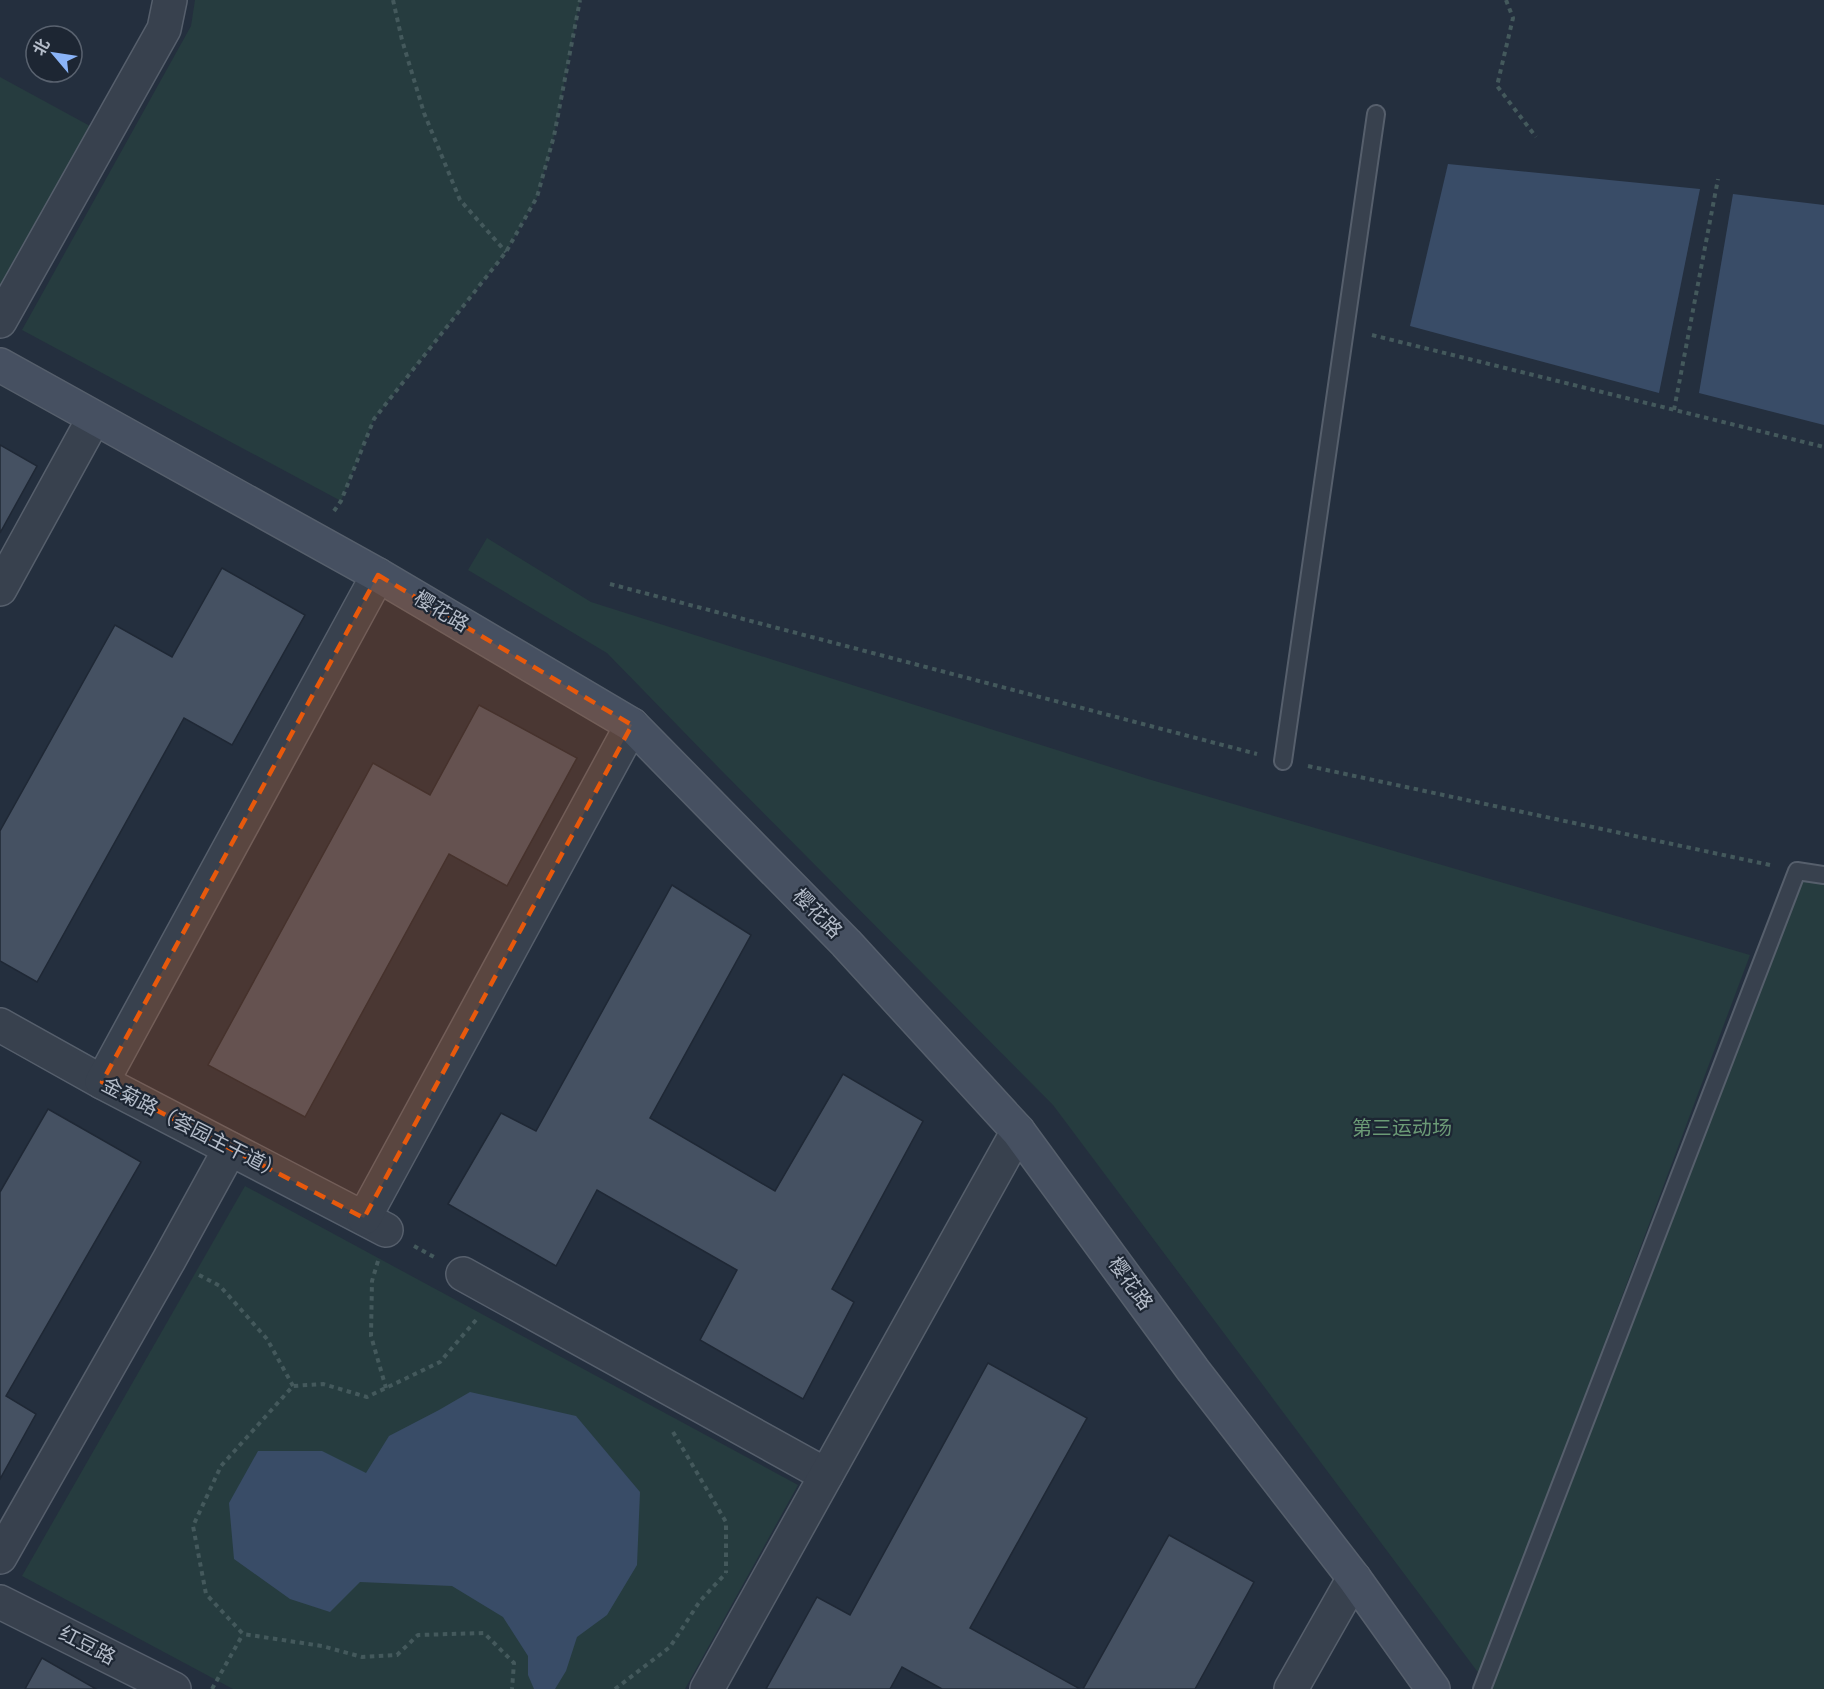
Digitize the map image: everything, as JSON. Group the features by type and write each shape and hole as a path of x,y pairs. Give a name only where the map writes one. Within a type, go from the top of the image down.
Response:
{"street":[{"path":"0,321 164,29 170,0"},
{"name":"樱花路","path":"0,365 378,575 632,725 846,943 1018,1131 1193,1370 1354,1578 1433,1689"},
{"path":"0,589 94,418"},
{"path":"102,1082 378,575"},
{"path":"375,1224 632,725"},
{"name":"金菊路（荟园主干道）","path":"0,1025 102,1082 375,1224"},
{"path":"706,1689 1018,1131"},
{"path":"0,1557 230,1149"},
{"path":"463,1274 826,1475"},
{"path":"1291,1689 1354,1578"},
{"name":"红豆路","path":"0,1602 174,1689"}],"lane":[{"path":"1283,761 1376,114"},
{"path":"1482,1689 1797,871 1824,875"}],"path":[{"path":"393,0 402,40 424,113 460,200 506,252"},
{"path":"316,540 341,501 374,419 506,252 537,197 554,136 580,0"},
{"path":"1506,0 1514,18 1497,86 1536,137"},
{"path":"1674,410 1718,179"},
{"path":"1345,328 1824,447"},
{"path":"610,584 1283,761 1797,871"},
{"path":"386,1388 371,1336 375,1224 463,1274"},
{"path":"169,1260 220,1286 267,1339 293,1386"},
{"path":"498,1293 440,1362 367,1397 322,1384 293,1386 221,1466 193,1526 206,1594 243,1634 322,1646 362,1657 397,1655 418,1635 484,1634 514,1663 512,1689"},
{"path":"615,1689 670,1647 700,1601 726,1573 726,1522 669,1424"},
{"path":"726,1573 769,1578"},
{"path":"212,1689 243,1634"}],"highlighted area":[{"path":"378,575 632,725 364,1218 102,1082"}],"green space":[{"path":"195,0 580,0 554,136 537,197 506,252 374,419 341,501 22,330 191,26"},
{"path":"0,77 101,132 0,312"},
{"name":"第三运动场","path":"487,538 591,602 1148,779 1750,955 1480,1675 1053,1105 607,653 468,570"},
{"path":"1797,871 1824,875 1824,1689 1482,1689"},
{"path":"245,1186 798,1485 685,1689 233,1689 22,1576"}],"water":[{"path":"1448,164 1700,189 1659,393 1410,326"},
{"path":"1733,194 1824,205 1824,425 1699,393"},
{"path":"470,1392 576,1416 640,1492 637,1565 607,1615 577,1637 566,1671 555,1689 534,1689 528,1675 528,1656 503,1617 452,1586 360,1582 330,1612 290,1599 234,1559 229,1503 258,1451 322,1451 366,1473 389,1436"}],"building":[{"path":"0,445 37,466 0,533"},
{"path":"222,568 305,615 232,745 184,718 37,982 0,961 0,831 115,625 172,657"},
{"path":"479,705 577,758 507,886 449,854 305,1117 208,1065 373,763 430,795"},
{"path":"672,885 751,935 650,1118 775,1191 843,1074 923,1121 832,1289 854,1302 803,1399 700,1340 737,1270 597,1190 556,1266 448,1204 501,1113 536,1131"},
{"path":"48,1109 141,1162 6,1396 36,1414 0,1479 0,1192"},
{"path":"988,1363 1087,1418 970,1628 1080,1689 942,1689 902,1667 890,1689 766,1689 817,1597 850,1615"},
{"path":"1169,1535 1254,1582 1195,1689 1083,1689"},
{"path":"42,1658 96,1689 25,1689"}]}
